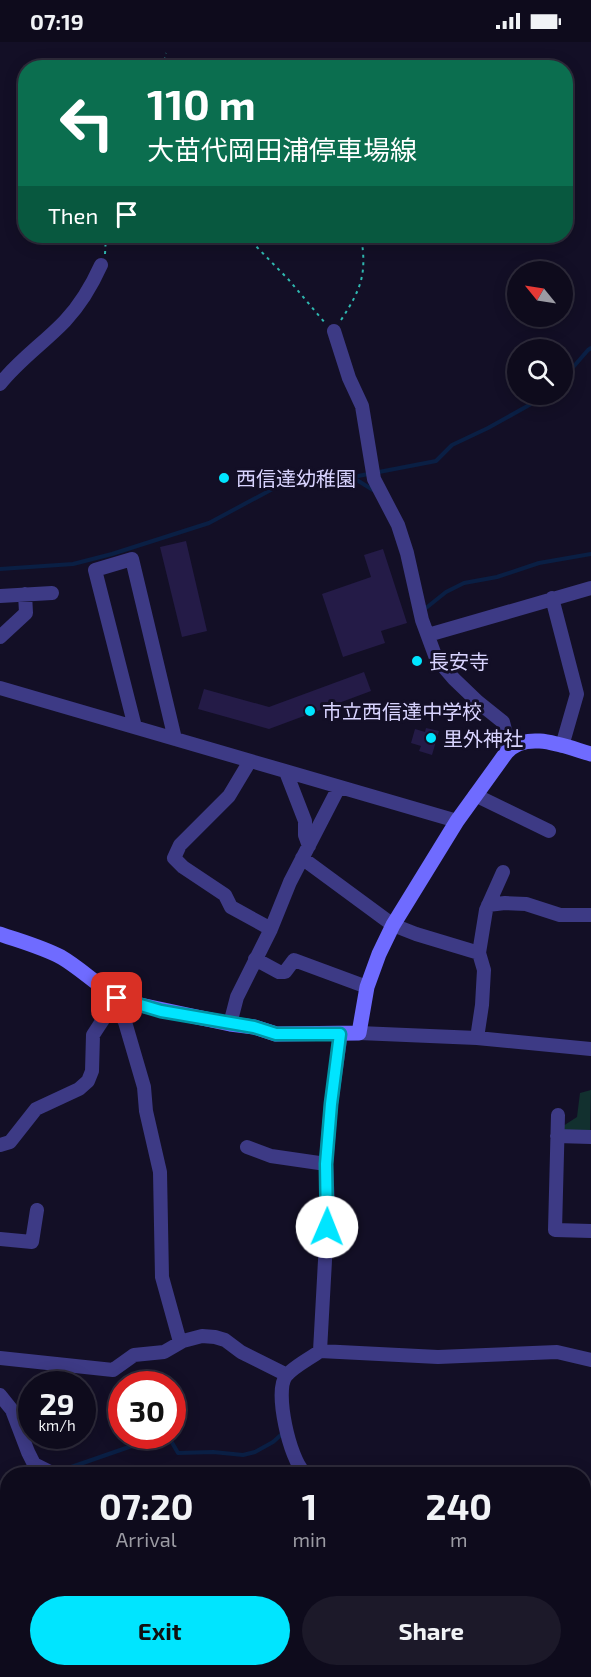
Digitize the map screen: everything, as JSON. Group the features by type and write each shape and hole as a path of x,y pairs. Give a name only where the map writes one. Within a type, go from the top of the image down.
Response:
{"main road":[{"path":"0,934 63,958 116,1000 161,1011 254,1027 276,1034 359,1033 367,987 393,925 457,821 506,753 511,747 528,741 546,742 591,754"}],"street":[{"path":"0,384 66,320 101,265"},
{"path":"334,331 349,378 362,406 374,479 398,525 407,553 422,620 436,658 478,702 503,722 506,728 506,753"},
{"path":"135,728 95,570 132,559 175,739"},
{"path":"428,635 591,588"},
{"path":"0,596 52,592"},
{"path":"0,637 26,613 25,594"},
{"path":"552,598 577,694 562,746"},
{"path":"0,688 457,821"},
{"path":"577,694 591,690"},
{"path":"250,761 229,796 180,845 174,858 183,867 225,895 231,907 271,929"},
{"path":"286,771 305,821 305,852"},
{"path":"230,1024 237,997 271,929 290,882 339,787"},
{"path":"475,795 549,831"},
{"path":"305,852 393,925 479,953"},
{"path":"477,1038 484,970 479,953 488,905 503,872"},
{"path":"488,905 526,904 560,915 591,915"},
{"path":"255,959 279,972 285,972 294,960 367,987"},
{"path":"0,1145 10,1142 36,1109 79,1089 88,1081 92,1071 93,1035 116,1000"},
{"path":"116,1000 144,1087 146,1110 160,1172 162,1276 180,1342"},
{"path":"359,1033 477,1038 591,1049"},
{"path":"320,1351 328,1206 326,1164 340,1034"},
{"path":"558,1114 555,1230 591,1231"},
{"path":"557,1136 591,1137"},
{"path":"247,1147 271,1155 326,1164"},
{"path":"0,1239 32,1242 37,1210"},
{"path":"0,1358 113,1370 134,1355 164,1352 180,1342 202,1336 215,1336 286,1375"},
{"path":"297,1467 288,1441 283,1401 284,1382 286,1375 320,1351 438,1357 557,1352 591,1360"},
{"path":"0,1395 12,1410 34,1464 40,1467"}],"path":[{"path":"165,60 166,53"},
{"path":"101,265 106,243"},
{"path":"253,243 288,279 324,323 334,331 356,293 364,273 362,243"}],"green space":[{"path":"591,1090 590,1132 568,1132 560,1128 577,1117 580,1093"}],"building":[{"path":"186,541 207,631 182,637 160,547"},
{"path":"383,549 407,623 381,631 385,643 343,657 322,594 371,577 364,555"},
{"path":"364,672 371,691 269,729 198,709 204,689 269,707"},
{"path":"426,728 439,731 432,755 419,751 421,746 411,743 415,729 425,732"}],"waterway":[{"path":"573,367 591,348"},
{"path":"0,569 73,564 112,554 209,523 280,485 358,476 436,461 452,445 529,405"},
{"path":"352,477 373,490"},
{"path":"423,608 464,583 497,577 539,563 591,554"},
{"path":"71,1467 152,1439 170,1439 178,1453 213,1452 243,1455 255,1452 273,1442 283,1433"}],"place":[{"name":"西信達幼稚園","path":"224,478"},
{"name":"長安寺","path":"417,661"},
{"name":"市立西信達中学校","path":"310,711"},
{"name":"里外神社","path":"431,738"}],"route":[{"path":"117,998 161,1011 254,1027 276,1034 340,1034 326,1164 327,1227"}]}
